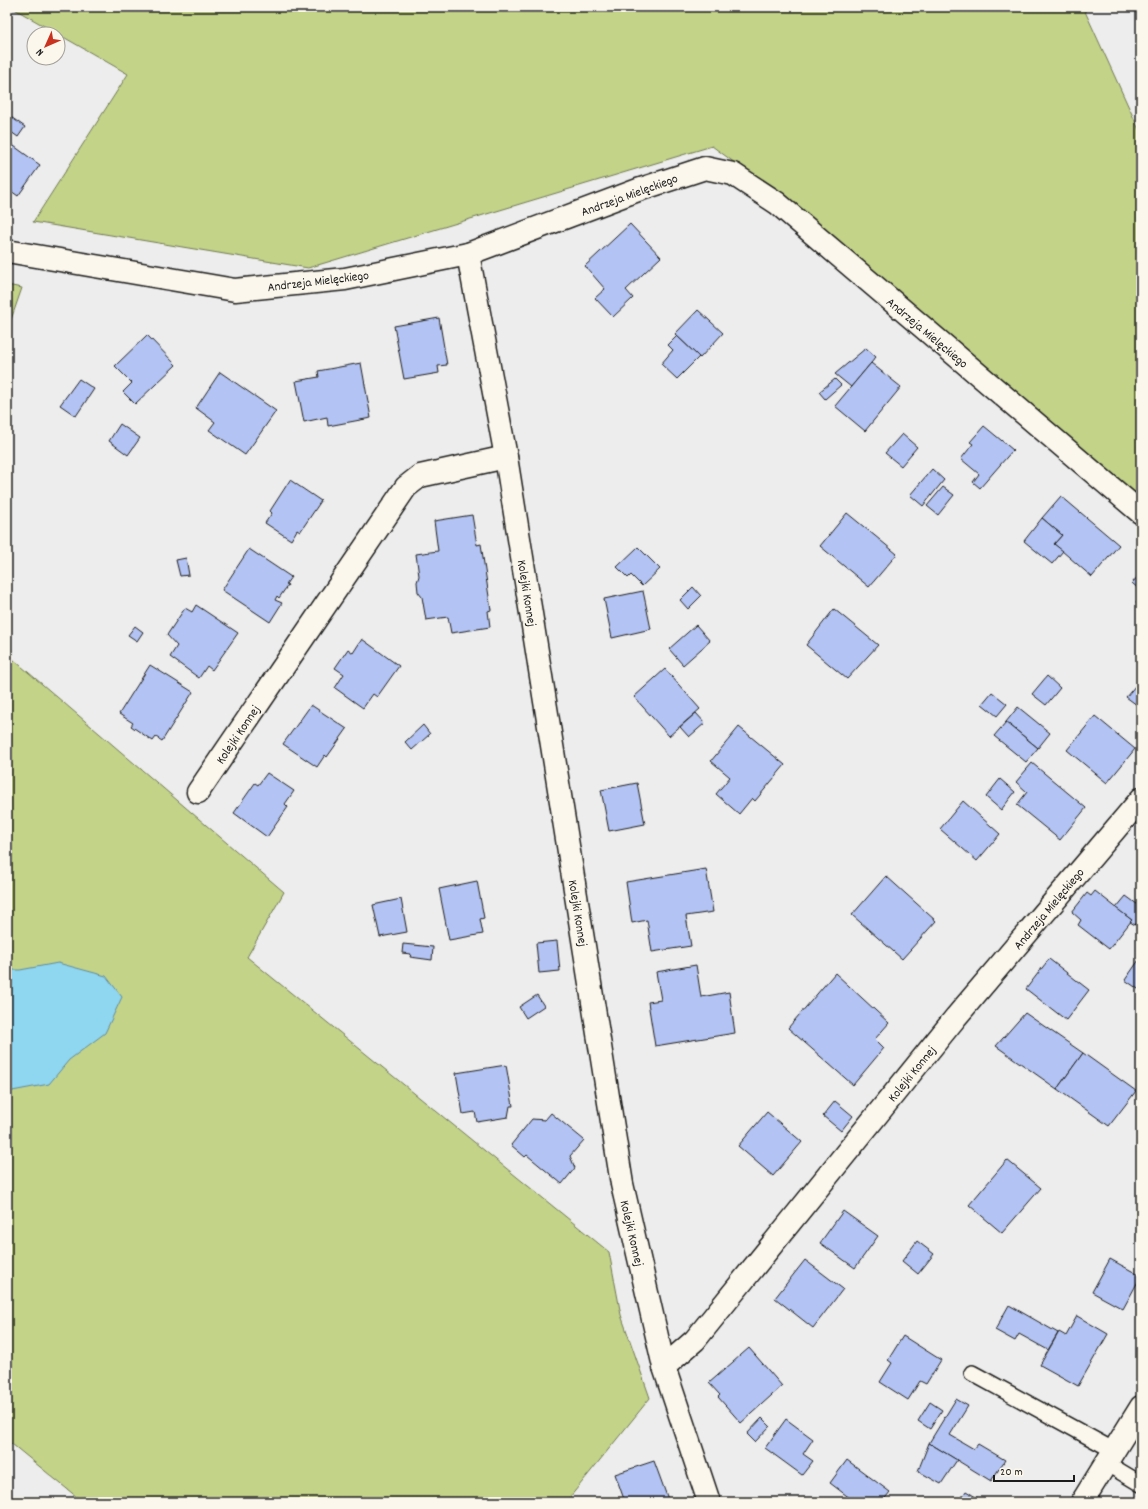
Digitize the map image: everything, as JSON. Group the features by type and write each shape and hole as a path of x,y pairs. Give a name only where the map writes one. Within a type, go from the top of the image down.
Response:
{"street":[{"name":"Andrzeja Mielęckiego","path":"7,251 235,290 345,279 468,254 638,190 705,168 733,174 777,203 1141,513"},
{"name":"Kolejki Konnej","path":"468,254 506,457 622,1184 664,1367 709,1502"},
{"name":"Kolejki Konnej","path":"198,792 406,487 420,476 506,457"},
{"name":"Andrzeja Mielęckiego","path":"956,1017 1141,799"},
{"name":"Kolejki Konnej","path":"664,1367 695,1340 956,1017"},
{"path":"1082,1502 1141,1407"}],"lane":[{"path":"972,1373 1109,1457 1141,1484"}],"green space":[{"path":"11,7 1083,7 1141,134 1141,498 829,232 712,146 308,268 33,222 128,74 66,38 66,26 44,26"},
{"path":"7,285 22,288 7,331"},
{"path":"7,654 284,892 247,957 609,1252 621,1315 650,1398 566,1502 83,1502 7,1440"}],"water":[{"path":"58,963 106,976 122,997 105,1033 69,1060 49,1084 7,1092 7,970 20,970"}],"building":[{"path":"8,115 25,127 18,137 7,129"},
{"path":"7,141 40,165 18,196 7,188"},
{"path":"630,224 661,257 626,290 633,298 613,317 595,298 605,289 585,266"},
{"path":"698,310 723,333 700,358 675,334"},
{"path":"439,318 447,365 438,366 439,373 404,379 394,326"},
{"path":"147,335 176,365 135,404 123,392 132,383 115,366"},
{"path":"677,336 699,357 677,379 661,364 673,350 668,345"},
{"path":"866,348 876,357 851,387 835,374"},
{"path":"361,363 371,418 328,426 327,417 304,422 296,381 319,377 318,371"},
{"path":"871,363 901,387 865,431 835,406"},
{"path":"220,372 276,411 245,455 209,430 215,422 196,408"},
{"path":"79,379 94,389 76,416 60,405"},
{"path":"835,379 841,385 825,399 819,392"},
{"path":"120,424 140,438 128,455 109,441"},
{"path":"984,426 1013,450 980,488 973,482 979,474 961,459 973,444 970,442"},
{"path":"902,434 917,447 901,466 885,453"},
{"path":"932,469 944,480 923,506 910,495"},
{"path":"290,480 321,501 300,532 297,530 291,540 265,523 272,513 270,511"},
{"path":"943,487 954,495 938,515 927,506"},
{"path":"1061,496 1119,545 1092,577 1054,544 1062,535 1042,518"},
{"path":"847,513 897,554 869,587 820,546"},
{"path":"472,515 477,545 481,544 491,610 488,611 490,627 451,633 448,617 426,620 422,597 418,592 417,582 419,576 416,554 438,551 434,521"},
{"path":"1042,518 1062,535 1054,544 1063,551 1052,564 1024,541"},
{"path":"638,547 660,569 642,586 631,575 628,578 617,567"},
{"path":"249,549 291,577 286,584 288,585 279,598 277,596 275,600 282,603 270,622 222,590"},
{"path":"186,558 189,575 180,576 176,560"},
{"path":"1141,573 1141,591 1132,583"},
{"path":"693,587 701,596 688,609 680,600"},
{"path":"643,591 651,629 612,638 604,599"},
{"path":"1141,596 1141,606 1136,602"},
{"path":"196,605 238,633 212,670 207,666 199,678 170,657 177,646 167,635 185,608 192,612"},
{"path":"834,609 878,645 847,679 806,645"},
{"path":"696,625 710,641 683,665 669,649"},
{"path":"135,626 143,632 137,641 128,635"},
{"path":"362,639 399,666 377,697 373,694 363,708 335,688 344,674 335,668 348,649 353,653"},
{"path":"150,665 193,692 162,741 156,737 153,741 131,726 133,723 119,714"},
{"path":"665,669 700,709 669,736 634,697"},
{"path":"1047,676 1060,688 1046,705 1032,694"},
{"path":"1141,679 1141,708 1126,697"},
{"path":"992,692 1007,704 997,716 982,704"},
{"path":"311,705 347,729 327,757 325,755 317,767 283,744"},
{"path":"1018,707 1050,733 1038,748 1006,722"},
{"path":"696,713 705,723 689,737 680,727"},
{"path":"1095,716 1135,749 1107,783 1067,750"},
{"path":"1006,722 1038,748 1026,762 994,736"},
{"path":"423,725 430,734 412,750 405,742"},
{"path":"739,727 785,765 755,801 752,798 739,814 716,794 730,777 711,761"},
{"path":"1032,763 1086,808 1060,840 1017,805 1027,792 1016,782"},
{"path":"267,773 294,791 285,804 288,807 267,837 234,813 255,783 258,785"},
{"path":"1000,779 1015,792 1001,810 986,797"},
{"path":"637,783 645,824 609,831 601,790"},
{"path":"963,801 1000,834 977,861 940,829"},
{"path":"706,869 713,912 686,916 691,946 652,952 647,920 632,923 626,882"},
{"path":"886,876 936,921 902,959 852,915"},
{"path":"477,881 484,918 480,919 483,934 449,940 439,889"},
{"path":"1095,891 1132,920 1109,949 1078,925 1081,920 1072,912 1087,893 1091,896"},
{"path":"1126,896 1141,907 1141,918 1135,925 1130,922 1132,920 1116,908"},
{"path":"401,899 407,932 380,937 373,905"},
{"path":"557,941 560,971 539,973 536,943"},
{"path":"403,944 433,947 432,960 410,957 411,954 402,953"},
{"path":"1141,957 1141,991 1125,980"},
{"path":"1049,959 1089,990 1066,1020 1026,989"},
{"path":"696,965 701,997 729,992 735,1033 655,1046 648,1002 661,1000 656,972"},
{"path":"835,973 889,1023 875,1039 884,1048 853,1085 788,1028"},
{"path":"537,995 544,1006 526,1018 519,1007"},
{"path":"1025,1013 1083,1053 1057,1089 996,1046"},
{"path":"1083,1053 1136,1091 1109,1126 1057,1089"},
{"path":"506,1065 513,1106 510,1106 508,1117 477,1122 475,1112 463,1114 456,1073"},
{"path":"835,1101 853,1116 841,1131 823,1116"},
{"path":"767,1112 802,1142 773,1176 738,1146"},
{"path":"551,1113 584,1140 570,1156 575,1168 562,1184 527,1155 525,1157 511,1145 532,1119 545,1120"},
{"path":"1007,1160 1041,1188 1002,1233 969,1205"},
{"path":"843,1211 878,1236 855,1268 820,1243"},
{"path":"917,1241 934,1254 918,1274 902,1261"},
{"path":"1110,1259 1141,1276 1123,1309 1092,1292"},
{"path":"805,1260 843,1289 813,1328 775,1298"},
{"path":"1009,1305 1058,1333 1048,1350 1019,1334 1015,1341 995,1330"},
{"path":"1077,1316 1108,1334 1078,1386 1040,1365 1059,1332 1066,1336"},
{"path":"903,1336 941,1360 926,1384 920,1381 908,1400 880,1382 892,1363 888,1360"},
{"path":"749,1348 782,1386 741,1423 718,1397 720,1395 709,1383"},
{"path":"956,1399 968,1406 950,1435 974,1449 978,1444 1005,1460 991,1481 929,1443"},
{"path":"930,1402 942,1410 930,1429 918,1421"},
{"path":"762,1418 770,1426 755,1442 747,1434"},
{"path":"786,1419 813,1439 803,1454 813,1461 802,1475 765,1448"},
{"path":"929,1443 957,1460 941,1484 918,1471"},
{"path":"847,1460 890,1492 882,1502 855,1502 830,1483"},
{"path":"654,1461 669,1502 625,1502 615,1474"},
{"path":"966,1491 984,1502 959,1502"}]}
